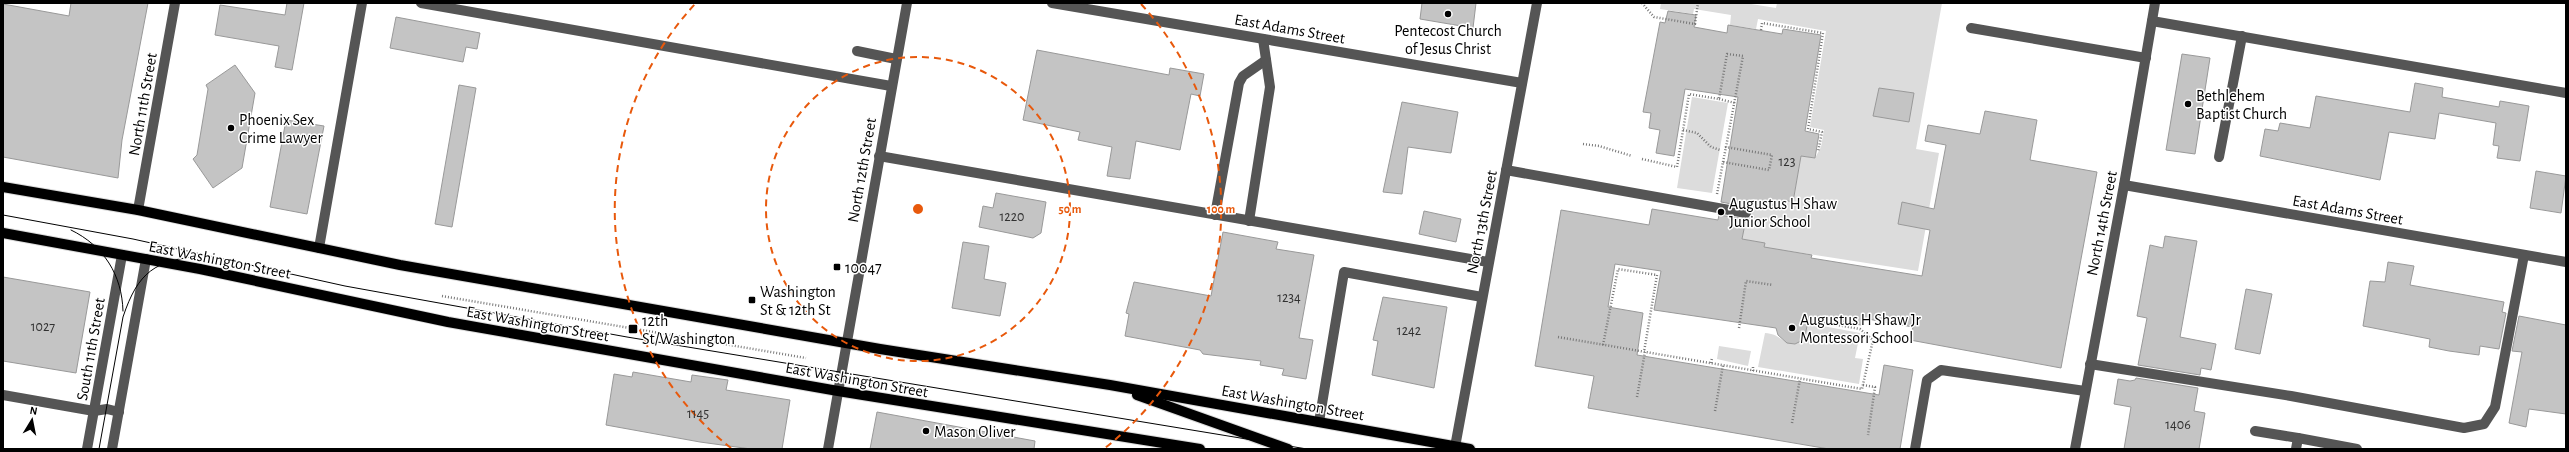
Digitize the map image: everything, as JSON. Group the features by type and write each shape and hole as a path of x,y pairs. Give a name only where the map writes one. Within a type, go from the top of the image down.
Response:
{"main road":[{"name":"East Washington Street","path":"3,187 138,210 418,268 846,343 1110,385 1470,449"},
{"name":"East Washington Street","path":"3,232 146,259 448,322 838,391 1200,449"},
{"name":"East Washington Street","path":"1110,385 1288,449"}],"street":[{"name":"North 11th Street","path":"138,210 175,3"},
{"path":"319,248 362,3"},
{"path":"421,3 891,86"},
{"name":"North 12th Street","path":"828,449 891,86 907,3"},
{"name":"East Adams Street","path":"1052,3 1522,83"},
{"name":"North 13th Street","path":"1455,447 1537,3"},
{"name":"North 14th Street","path":"2075,449 2124,186 2155,3"},
{"path":"2152,21 2566,92"},
{"path":"1971,28 2146,58"},
{"path":"2219,157 2242,36"},
{"path":"1250,221 1270,87 1264,39"},
{"path":"857,52 896,59"},
{"path":"1215,215 1239,83 1243,76 1266,60"},
{"path":"879,156 1488,262"},
{"path":"1506,170 1746,213"},
{"name":"East Adams Street","path":"2124,186 2566,262"},
{"name":"South 11th Street","path":"87,449 122,255"},
{"path":"2090,364 2291,396 2464,428 2484,424 2495,407 2524,255"},
{"path":"112,449 146,259"},
{"path":"1319,422 1344,272 1482,297"},
{"path":"1915,449 1927,380 1941,370 2086,391"},
{"path":"3,395 94,411 107,409 118,412"},
{"path":"2254,431 2357,449"},
{"path":"2296,449 2298,438"}],"path":[{"path":"1642,3 1654,17 1695,24 1698,3"},
{"path":"1761,30 1762,23 1823,33 1808,129 1822,132 1818,152"},
{"path":"1717,195 1743,56 1728,54 1719,99"},
{"path":"1642,159 1677,168 1689,94 1735,102"},
{"path":"1683,130 1697,133 1711,147 1720,150"},
{"path":"1583,144 1599,146 1632,156"},
{"path":"1723,162 1769,170 1772,155 1726,147"},
{"path":"1604,345 1618,269 1657,274 1637,397"},
{"path":"1739,328 1746,281 1773,286"},
{"path":"442,296 806,358"},
{"path":"1558,337 1862,389 1873,340 1860,330 1804,319"},
{"path":"1711,363 1712,358"},
{"path":"1715,411 1723,365"},
{"path":"1753,366 1753,371"},
{"path":"1792,423 1800,379"},
{"path":"1863,385 1875,387 1868,435"}],"shaded area":[{"path":"1661,3 1745,3 1776,8 1777,3 1942,3 1916,149 1939,153 1918,271 1783,250 1760,270 1765,243 1742,239 1748,203 1783,209 1784,200 1793,202 1801,156 1815,158 1821,147 1824,130 1810,127 1826,31 1758,19 1756,29 1730,25 1731,15 1694,9 1693,14 1660,9"},
{"path":"1692,97 1728,103 1712,193 1677,188"},
{"path":"1807,323 1860,333 1855,358 1863,359 1859,384 1758,367 1765,333 1774,335 1786,342 1795,344 1805,336"},
{"path":"1719,346 1751,351 1748,366 1717,359"}],"building":[{"path":"71,3 148,3 122,140 118,178 3,157 3,4 69,16"},
{"path":"287,3 304,3 292,70 275,67 279,46 215,35 220,5 285,15"},
{"name":"Pentecost Church of Jesus Christ","path":"1422,3 1476,3 1473,28 1420,19"},
{"path":"1668,11 1696,15 1694,27 1727,33 1728,25 1782,34 1783,29 1821,35 1805,131 1819,134 1815,158 1801,156 1793,202 1784,200 1783,209 1749,203 1748,207 1721,202 1738,97 1685,89 1674,156 1656,153 1660,130 1649,128 1651,113 1643,112 1660,22 1665,23"},
{"path":"396,17 480,33 477,49 466,47 463,62 390,48"},
{"path":"1037,50 1169,75 1170,68 1204,74 1200,96 1191,94 1180,150 1136,141 1130,179 1107,176 1112,147 1078,140 1080,132 1023,120"},
{"name":"Bethlehem Baptist Church","path":"2182,54 2210,58 2195,154 2166,150"},
{"path":"235,65 255,93 242,168 213,188 193,159 197,155 208,89 206,85"},
{"path":"2415,83 2443,88 2442,97 2499,107 2500,101 2529,106 2520,161 2497,158 2499,146 2493,145 2496,123 2439,113 2435,139 2389,132 2380,180 2260,156 2265,129 2278,131 2280,123 2310,128 2316,96 2410,112"},
{"path":"459,85 476,88 452,227 435,224"},
{"path":"1879,88 1914,93 1909,122 1873,116"},
{"path":"1402,102 1458,112 1451,153 1408,147 1402,194 1383,192"},
{"path":"1985,111 2037,120 2030,160 2097,172 2061,368 1910,340 1913,327 1862,318 1861,325 1809,316 1805,336 1801,341 1795,344 1787,343 1778,335 1776,328 1654,310 1661,271 1615,264 1608,307 1643,313 1637,355 1879,395 1884,365 1913,370 1900,449 1829,449 1588,408 1594,376 1535,366 1561,210 1649,225 1652,209 1718,220 1719,215 1746,219 1742,239 1765,243 1764,247 1812,255 1811,258 1922,276 1930,230 1898,224 1902,202 1934,209 1946,145 1925,141 1928,125 1980,134"},
{"path":"286,120 324,126 307,214 270,207"},
{"path":"2536,171 2566,176 2561,213 2530,208"},
{"path":"996,193 1046,202 1041,233 1033,238 979,227 983,206 993,208"},
{"path":"1424,211 1461,219 1456,242 1419,234"},
{"path":"1223,232 1278,242 1276,249 1314,255 1299,338 1313,340 1306,379 1282,375 1284,369 1260,365 1261,361 1203,354 1200,350 1125,336 1129,314 1126,313 1134,282 1211,296"},
{"path":"2165,236 2197,241 2180,337 2216,344 2211,370 2201,368 2200,375 2138,365 2147,318 2137,316 2150,245 2163,248"},
{"path":"963,242 989,246 984,279 1006,283 1000,316 952,308"},
{"path":"2388,262 2414,266 2410,285 2504,302 2502,312 2506,313 2499,349 2480,346 2479,355 2449,351 2429,347 2430,339 2363,326 2370,281 2385,282"},
{"path":"3,277 90,292 76,373 3,361"},
{"path":"2246,289 2272,294 2260,354 2235,349"},
{"path":"1383,297 1447,307 1434,388 1372,375 1378,341 1373,340"},
{"path":"2519,316 2566,325 2566,414 2529,409 2526,427 2509,423 2522,352 2512,351"},
{"path":"633,372 691,382 692,375 728,380 726,390 790,400 782,449 751,449 700,442 606,425 614,374 632,377"},
{"path":"2136,378 2198,388 2194,411 2205,413 2199,449 2124,449 2131,407 2114,404 2118,379 2130,381 2135,380"},
{"name":"Mason Oliver","path":"877,412 1035,441 1034,449 870,449"}],"tram line":[{"path":"3,215 133,239 345,286 627,337 1307,449"},
{"path":"71,230 93,244 109,263 119,285 123,311"},
{"path":"99,449 123,317 135,289 150,271 160,265 185,258 201,256"}],"place":[{"name":"Pentecost Church of Jesus Christ","path":"1448,14"},
{"name":"Bethlehem Baptist Church","path":"2188,104"},
{"name":"Phoenix Sex Crime Lawyer","path":"231,128"},
{"name":"Augustus H Shaw Junior School","path":"1721,212"},
{"name":"10047","path":"837,267"},
{"name":"Washington St & 12th St","path":"752,300"},
{"name":"Augustus H Shaw Jr Montessori School","path":"1792,328"},
{"name":"12th St/Washington","path":"633,329"},
{"name":"Mason Oliver","path":"926,431"}]}
